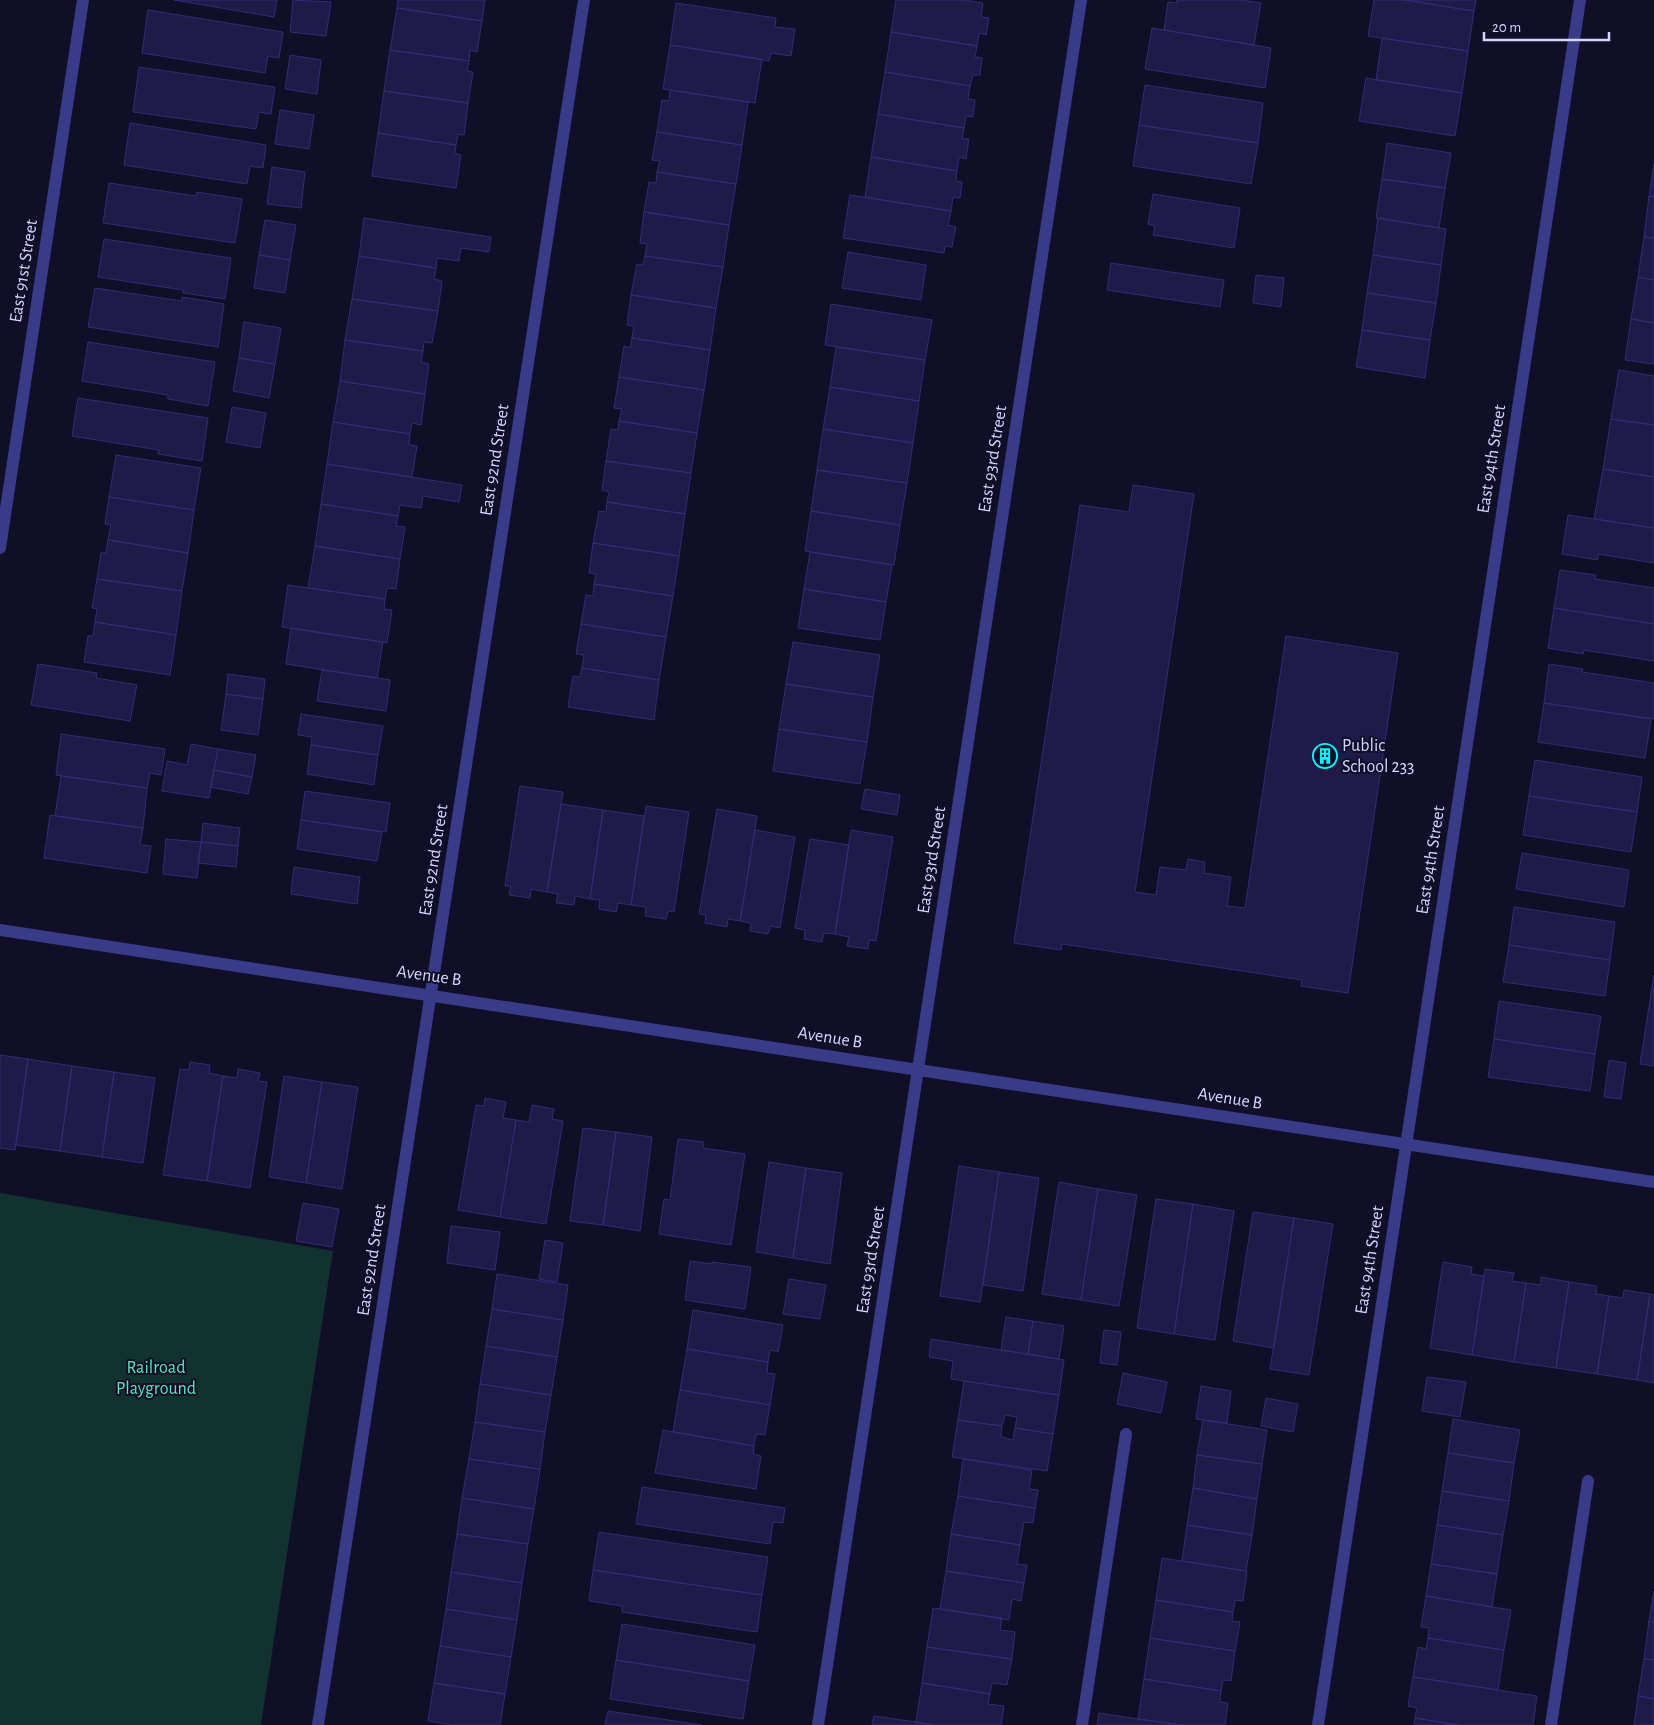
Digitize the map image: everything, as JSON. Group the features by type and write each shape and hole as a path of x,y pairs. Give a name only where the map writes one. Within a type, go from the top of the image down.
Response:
{"street":[{"name":"East 91st Street","path":"0,548 83,0"},
{"name":"East 92nd Street","path":"318,1725 584,0"},
{"name":"East 93rd Street","path":"818,1725 1081,0"},
{"name":"East 94th Street","path":"1318,1725 1580,0"},
{"name":"Avenue B","path":"0,930 431,994 1654,1182"},
{"path":"1082,1725 1126,1434"},
{"path":"1551,1725 1588,1481"}],"green space":[{"name":"Railroad Playground","path":"0,1193 333,1251 261,1725 0,1725"}],"building":[{"path":"174,0 277,0 274,17"},
{"path":"293,0 331,2 326,36 290,32"},
{"path":"398,0 485,0 482,21 397,8"},
{"path":"896,0 964,0 983,3 981,17 989,18 986,35 979,33 977,46 891,32"},
{"path":"1177,0 1240,0 1261,3 1254,45 1164,30 1168,2 1177,3"},
{"path":"1374,0 1405,0 1474,11 1468,51 1368,36"},
{"path":"1405,0 1476,0 1474,11"},
{"path":"676,3 776,18 775,27 795,29 791,56 771,53 769,61 670,45"},
{"path":"397,8 482,21 477,52 470,50 469,61 390,50"},
{"path":"148,10 283,32 279,58 268,56 265,73 142,53"},
{"path":"1152,28 1271,48 1265,88 1145,69"},
{"path":"891,32 977,46 975,57 982,58 980,75 973,75 970,86 885,72"},
{"path":"1382,38 1468,51 1462,93 1376,80"},
{"path":"670,45 762,59 755,103 663,89"},
{"path":"390,50 469,61 467,71 473,72 468,103 384,91"},
{"path":"290,55 321,60 317,94 285,89"},
{"path":"139,67 275,87 271,114 259,112 256,129 133,112"},
{"path":"885,72 970,86 968,99 975,100 973,117 966,116 964,128 878,114"},
{"path":"1366,78 1462,93 1455,136 1359,121"},
{"path":"1145,85 1263,103 1258,143 1139,125"},
{"path":"670,90 748,102 742,145 657,132 662,100 669,101"},
{"path":"384,91 468,103 464,135 458,134 456,145 378,133"},
{"path":"280,110 314,115 309,149 275,144"},
{"path":"878,114 964,128 962,139 969,139 966,159 959,157 957,171 871,157"},
{"path":"130,123 266,145 263,168 250,166 247,184 124,165"},
{"path":"1139,125 1258,143 1251,184 1133,166"},
{"path":"657,132 742,145 736,184 657,172 660,161 652,160"},
{"path":"378,133 456,145 455,153 461,155 456,188 372,176"},
{"path":"1387,143 1451,153 1445,188 1382,179"},
{"path":"871,157 957,171 956,181 962,182 960,198 953,197 951,211 865,197"},
{"path":"1654,164 1654,197 1649,196"},
{"path":"272,167 305,172 301,208 267,204"},
{"path":"657,172 736,184 729,225 644,212 649,182 656,183"},
{"path":"1382,179 1445,188 1439,228 1376,218"},
{"path":"109,183 196,196 197,192 242,199 235,243 103,223"},
{"path":"1153,194 1240,208 1234,248 1153,235 1155,226 1148,224"},
{"path":"850,195 951,211 948,225 956,227 952,247 945,246 944,253 843,238"},
{"path":"1649,196 1654,197 1654,238 1644,237"},
{"path":"644,212 729,225 723,267 645,256 647,244 640,243"},
{"path":"364,218 491,237 489,252 461,248 459,261 437,258 436,268 359,256"},
{"path":"1378,218 1446,229 1441,265 1373,255"},
{"path":"265,220 296,225 290,260 259,255"},
{"path":"1644,237 1654,238 1654,280 1638,277"},
{"path":"104,239 231,258 225,299 183,293 183,290 98,277"},
{"path":"848,252 926,265 921,300 842,288"},
{"path":"259,255 290,260 285,293 254,288"},
{"path":"1373,255 1441,265 1436,303 1367,293"},
{"path":"359,256 436,268 434,279 442,281 438,311 352,299"},
{"path":"645,256 723,267 716,308 631,295 637,264 643,265"},
{"path":"1111,263 1224,280 1220,307 1107,290"},
{"path":"1256,275 1284,278 1281,307 1253,303"},
{"path":"1638,277 1654,280 1654,323 1631,319"},
{"path":"95,288 182,301 182,297 224,304 218,347 88,327"},
{"path":"1367,293 1436,303 1430,340 1362,330"},
{"path":"631,295 716,308 710,350 632,338 634,326 627,325"},
{"path":"352,299 438,311 432,343 424,342 423,351 345,340"},
{"path":"831,304 932,320 925,360 825,345"},
{"path":"1631,319 1654,323 1654,364 1625,360"},
{"path":"244,322 281,328 275,364 239,358"},
{"path":"1362,330 1430,340 1425,378 1356,367"},
{"path":"632,338 710,350 704,390 619,377 624,346 630,348"},
{"path":"345,340 423,351 421,362 429,364 425,394 340,381"},
{"path":"88,342 215,362 208,406 168,399 168,395 82,381"},
{"path":"836,347 925,360 919,401 830,387"},
{"path":"239,358 275,364 269,398 233,391"},
{"path":"1619,370 1654,376 1654,425 1611,419"},
{"path":"619,377 704,390 697,433 619,421 622,409 614,408"},
{"path":"340,381 425,394 421,425 412,423 410,434 333,422"},
{"path":"830,387 919,401 913,443 823,429"},
{"path":"78,398 208,418 202,461 158,454 159,450 72,436"},
{"path":"232,407 266,413 260,448 226,442"},
{"path":"1611,419 1654,425 1654,477 1603,469"},
{"path":"619,421 697,433 691,473 606,461 611,429 618,430"},
{"path":"333,422 410,434 409,445 417,446 412,477 327,464"},
{"path":"823,429 913,443 907,483 817,470"},
{"path":"116,455 201,468 194,510 109,497"},
{"path":"606,461 691,473 685,514 607,502 609,492 602,490"},
{"path":"327,464 462,485 459,502 423,496 421,508 400,505 398,516 321,504"},
{"path":"1603,469 1654,477 1654,528 1594,519"},
{"path":"817,470 907,483 900,525 811,511"},
{"name":"Public School 233","path":"1133,485 1194,494 1135,892 1156,895 1160,867 1186,870 1188,859 1205,862 1204,873 1231,877 1227,906 1245,908 1286,636 1398,653 1348,993 1301,986 1302,980 1062,944 1061,950 1014,943 1080,505 1129,512"},
{"path":"109,497 194,510 188,553 108,540 111,525 105,524"},
{"path":"607,502 685,514 679,556 593,543 599,511 606,512"},
{"path":"321,504 398,516 396,526 405,527 400,559 315,546"},
{"path":"811,511 900,525 894,565 805,551"},
{"path":"1568,515 1654,528 1654,563 1598,554 1598,560 1562,554"},
{"path":"108,540 188,553 182,591 97,579 101,553 106,553"},
{"path":"593,543 679,556 673,596 594,584 596,574 589,573"},
{"path":"315,546 400,559 396,589 387,588 385,599 308,588"},
{"path":"810,552 892,565 886,602 804,589"},
{"path":"1560,570 1596,575 1595,579 1654,588 1654,624 1554,608"},
{"path":"97,579 182,591 176,635 95,622 97,609 92,608"},
{"path":"594,584 673,596 666,637 581,624 586,595 593,596"},
{"path":"288,585 385,599 384,609 392,610 387,643 282,627"},
{"path":"804,589 886,602 880,640 798,628"},
{"path":"1554,608 1654,624 1654,661 1584,650 1583,654 1548,648"},
{"path":"95,622 176,635 170,675 84,662 88,636 93,636"},
{"path":"581,624 666,637 659,680 582,668 584,655 576,654"},
{"path":"291,628 383,642 377,678 286,664"},
{"path":"793,642 880,655 873,697 786,684"},
{"path":"38,664 97,673 96,678 137,685 130,721 31,705"},
{"path":"1549,664 1583,669 1582,672 1654,683 1654,719 1544,703"},
{"path":"582,668 659,680 654,720 568,707 573,676 580,677"},
{"path":"322,670 390,680 386,711 317,701"},
{"path":"228,674 265,679 263,699 226,694"},
{"path":"786,684 873,697 867,742 779,729"},
{"path":"226,694 263,699 258,735 221,730"},
{"path":"1544,703 1651,719 1645,758 1538,742"},
{"path":"301,714 383,726 378,755 311,745 312,737 298,735"},
{"path":"779,729 867,742 860,784 773,771"},
{"path":"61,734 165,749 161,775 150,773 147,788 56,775"},
{"path":"191,744 218,749 209,798 162,791 167,761 187,765"},
{"path":"311,745 378,755 374,785 307,774"},
{"path":"218,749 256,755 252,777 214,770"},
{"path":"1535,760 1642,777 1637,812 1529,796"},
{"path":"214,770 252,777 248,794 210,787"},
{"path":"61,776 147,788 143,828 55,816"},
{"path":"520,786 563,792 547,892 531,889 530,898 509,895 511,886 505,886"},
{"path":"865,789 900,795 897,815 861,809"},
{"path":"305,791 390,803 386,832 301,820"},
{"path":"1529,796 1637,812 1631,852 1523,835"},
{"path":"561,804 603,810 590,899 575,896 574,905 556,903 558,894 547,892"},
{"path":"646,806 689,812 674,912 668,911 666,919 645,916 646,907 631,905"},
{"path":"717,809 757,816 740,921 728,919 727,927 705,923 706,915 699,914"},
{"path":"603,810 644,816 631,905 618,903 616,912 599,909 600,900 590,899"},
{"path":"50,815 143,828 140,845 151,846 147,873 44,858"},
{"path":"301,820 382,832 377,861 297,849"},
{"path":"203,823 240,828 238,846 201,842"},
{"path":"755,830 795,837 780,928 770,926 768,934 750,931 751,923 740,921"},
{"path":"851,830 893,837 876,941 869,940 868,949 847,946 849,937 835,934"},
{"path":"166,839 201,842 197,878 163,874"},
{"path":"810,839 849,845 835,934 824,933 822,942 804,939 805,930 795,928"},
{"path":"201,842 238,846 236,867 198,863"},
{"path":"1522,853 1629,870 1624,907 1516,889"},
{"path":"294,867 360,877 357,904 291,894"},
{"path":"1514,907 1615,922 1610,960 1509,945"},
{"path":"1509,945 1610,960 1605,996 1503,982"},
{"path":"1654,975 1654,1066 1640,1064"},
{"path":"1499,1001 1601,1016 1595,1054 1494,1039"},
{"path":"1494,1039 1595,1054 1590,1091 1488,1077"},
{"path":"0,1055 28,1059 15,1150 0,1148"},
{"path":"28,1059 72,1066 60,1151 16,1145"},
{"path":"1609,1060 1626,1063 1621,1099 1604,1097"},
{"path":"190,1062 210,1065 209,1073 223,1076 207,1181 163,1175 180,1069 189,1070"},
{"path":"72,1066 114,1072 102,1157 60,1151"},
{"path":"238,1069 260,1073 258,1081 267,1082 250,1188 207,1181 223,1076 237,1078"},
{"path":"114,1072 155,1078 143,1163 102,1157"},
{"path":"284,1076 322,1082 306,1183 269,1177"},
{"path":"322,1082 358,1087 342,1189 306,1183"},
{"path":"485,1098 506,1102 503,1118 516,1120 500,1217 458,1210 476,1105 484,1106"},
{"path":"532,1105 554,1109 552,1119 563,1121 546,1224 500,1217 516,1120 529,1122"},
{"path":"583,1128 616,1132 603,1225 570,1221"},
{"path":"616,1132 652,1137 640,1231 603,1225"},
{"path":"678,1139 704,1142 703,1148 745,1154 731,1245 659,1234 664,1199 670,1200"},
{"path":"769,1162 806,1168 793,1258 756,1252"},
{"path":"959,1166 999,1172 980,1302 940,1296"},
{"path":"806,1168 842,1173 830,1264 793,1258"},
{"path":"999,1172 1039,1178 1023,1291 983,1285"},
{"path":"1059,1182 1098,1189 1081,1300 1042,1294"},
{"path":"1098,1189 1137,1195 1119,1306 1081,1300"},
{"path":"1156,1199 1193,1204 1174,1334 1137,1328"},
{"path":"303,1203 339,1209 332,1247 296,1241"},
{"path":"1193,1204 1234,1211 1215,1340 1174,1334"},
{"path":"1253,1212 1294,1218 1274,1348 1233,1341"},
{"path":"1294,1218 1333,1224 1309,1375 1270,1369"},
{"path":"451,1226 500,1232 495,1270 447,1263"},
{"path":"545,1240 563,1243 557,1282 539,1279"},
{"path":"690,1261 751,1267 745,1309 685,1300"},
{"path":"1443,1262 1472,1267 1471,1274 1484,1276 1472,1355 1430,1348"},
{"path":"1485,1269 1514,1273 1512,1281 1526,1283 1514,1362 1472,1355"},
{"path":"497,1274 568,1285 563,1320 492,1309"},
{"path":"1541,1277 1569,1282 1556,1368 1514,1362 1526,1283 1541,1285"},
{"path":"789,1279 826,1285 820,1319 783,1314"},
{"path":"1569,1282 1597,1286 1596,1294 1609,1296 1597,1374 1556,1368"},
{"path":"1624,1290 1650,1294 1637,1380 1597,1374 1609,1296 1623,1298"},
{"path":"1650,1294 1654,1295 1654,1383 1637,1380"},
{"path":"492,1309 563,1320 557,1357 486,1346"},
{"path":"693,1310 783,1325 778,1352 770,1350 768,1362 687,1349"},
{"path":"1006,1317 1033,1321 1028,1354 1001,1350"},
{"path":"1033,1321 1064,1326 1059,1359 1028,1354"},
{"path":"1104,1330 1121,1332 1117,1365 1100,1363"},
{"path":"931,1339 1064,1360 1059,1395 951,1379 953,1361 929,1357"},
{"path":"486,1346 557,1357 551,1395 480,1384"},
{"path":"687,1349 768,1362 767,1373 775,1374 770,1405 680,1390"},
{"path":"1123,1373 1167,1382 1161,1413 1117,1404"},
{"path":"1427,1377 1466,1382 1460,1417 1422,1411"},
{"path":"964,1381 1059,1395 1053,1434 1015,1428 1017,1417 1005,1415 1002,1426 958,1420"},
{"path":"480,1384 551,1395 545,1432 475,1422"},
{"path":"1201,1386 1231,1391 1227,1423 1196,1419"},
{"path":"680,1390 770,1405 765,1435 756,1434 754,1446 673,1432"},
{"path":"1266,1398 1298,1404 1293,1432 1261,1426"},
{"path":"1453,1419 1520,1430 1514,1463 1448,1453"},
{"path":"958,1420 1002,1426 1001,1437 1013,1440 1015,1428 1053,1434 1047,1471 952,1457"},
{"path":"1203,1420 1267,1430 1262,1464 1197,1455"},
{"path":"475,1422 545,1432 540,1469 469,1459"},
{"path":"663,1430 754,1446 753,1454 761,1456 756,1489 655,1473"},
{"path":"1448,1453 1514,1463 1509,1501 1442,1491"},
{"path":"1197,1455 1262,1464 1257,1499 1193,1488"},
{"path":"469,1459 540,1469 534,1509 462,1498"},
{"path":"963,1459 1032,1470 1029,1489 1038,1490 1035,1508 958,1496"},
{"path":"642,1487 785,1508 783,1523 773,1522 770,1544 636,1524"},
{"path":"1193,1488 1257,1499 1252,1535 1187,1525"},
{"path":"1442,1491 1509,1501 1503,1535 1437,1525"},
{"path":"958,1496 1035,1508 1033,1523 1024,1522 1020,1545 951,1534"},
{"path":"462,1498 534,1509 528,1544 457,1534"},
{"path":"1187,1525 1252,1535 1246,1571 1182,1561"},
{"path":"1437,1525 1503,1535 1497,1574 1431,1564"},
{"path":"599,1532 768,1557 762,1595 593,1570"},
{"path":"457,1534 528,1544 522,1583 451,1572"},
{"path":"951,1534 1020,1545 1017,1564 1027,1565 1024,1583 946,1571"},
{"path":"1162,1558 1247,1571 1243,1601 1235,1600 1233,1612 1156,1600"},
{"path":"1431,1564 1497,1574 1492,1607 1426,1596"},
{"path":"593,1570 762,1595 757,1632 622,1612 622,1606 589,1601"},
{"path":"946,1571 1024,1583 1021,1601 1012,1599 1009,1620 940,1609"},
{"path":"451,1572 522,1583 517,1620 446,1609"},
{"path":"1654,1591 1654,1622 1649,1621"},
{"path":"1426,1596 1511,1610 1504,1650 1428,1638 1429,1628 1421,1627"},
{"path":"1156,1600 1233,1612 1232,1621 1240,1622 1235,1651 1150,1638"},
{"path":"933,1608 1002,1618 1000,1630 1015,1632 1012,1659 927,1647"},
{"path":"446,1609 517,1620 511,1657 440,1646"},
{"path":"1649,1621 1654,1622 1654,1660 1644,1659"},
{"path":"622,1624 755,1645 749,1681 616,1660"},
{"path":"1150,1638 1235,1651 1231,1681 1223,1680 1221,1691 1144,1679"},
{"path":"1428,1638 1504,1650 1498,1690 1413,1677 1418,1647 1426,1649"},
{"path":"440,1646 511,1657 505,1694 434,1683"},
{"path":"927,1647 1012,1659 1007,1685 992,1683 990,1694 922,1683"},
{"path":"1644,1659 1654,1660 1654,1699 1638,1696"},
{"path":"616,1660 749,1681 743,1719 610,1699"},
{"path":"1413,1677 1537,1696 1533,1725 1459,1725 1415,1718 1417,1708 1408,1706"},
{"path":"1144,1679 1221,1691 1220,1702 1228,1703 1225,1725 1183,1725 1138,1719"},
{"path":"434,1683 505,1694 500,1725 452,1725 428,1721"},
{"path":"922,1683 990,1694 988,1704 1004,1706 1001,1725 935,1725 916,1722"},
{"path":"1638,1696 1654,1699 1654,1725 1634,1725"},
{"path":"608,1711 702,1725 605,1725"},
{"path":"1099,1713 1138,1719 1183,1725 1097,1725"},
{"path":"874,1716 916,1722 935,1725 872,1725"},
{"path":"1415,1718 1459,1725 1414,1725"}],"place":[{"name":"Public School 233","path":"1325,756"}]}
